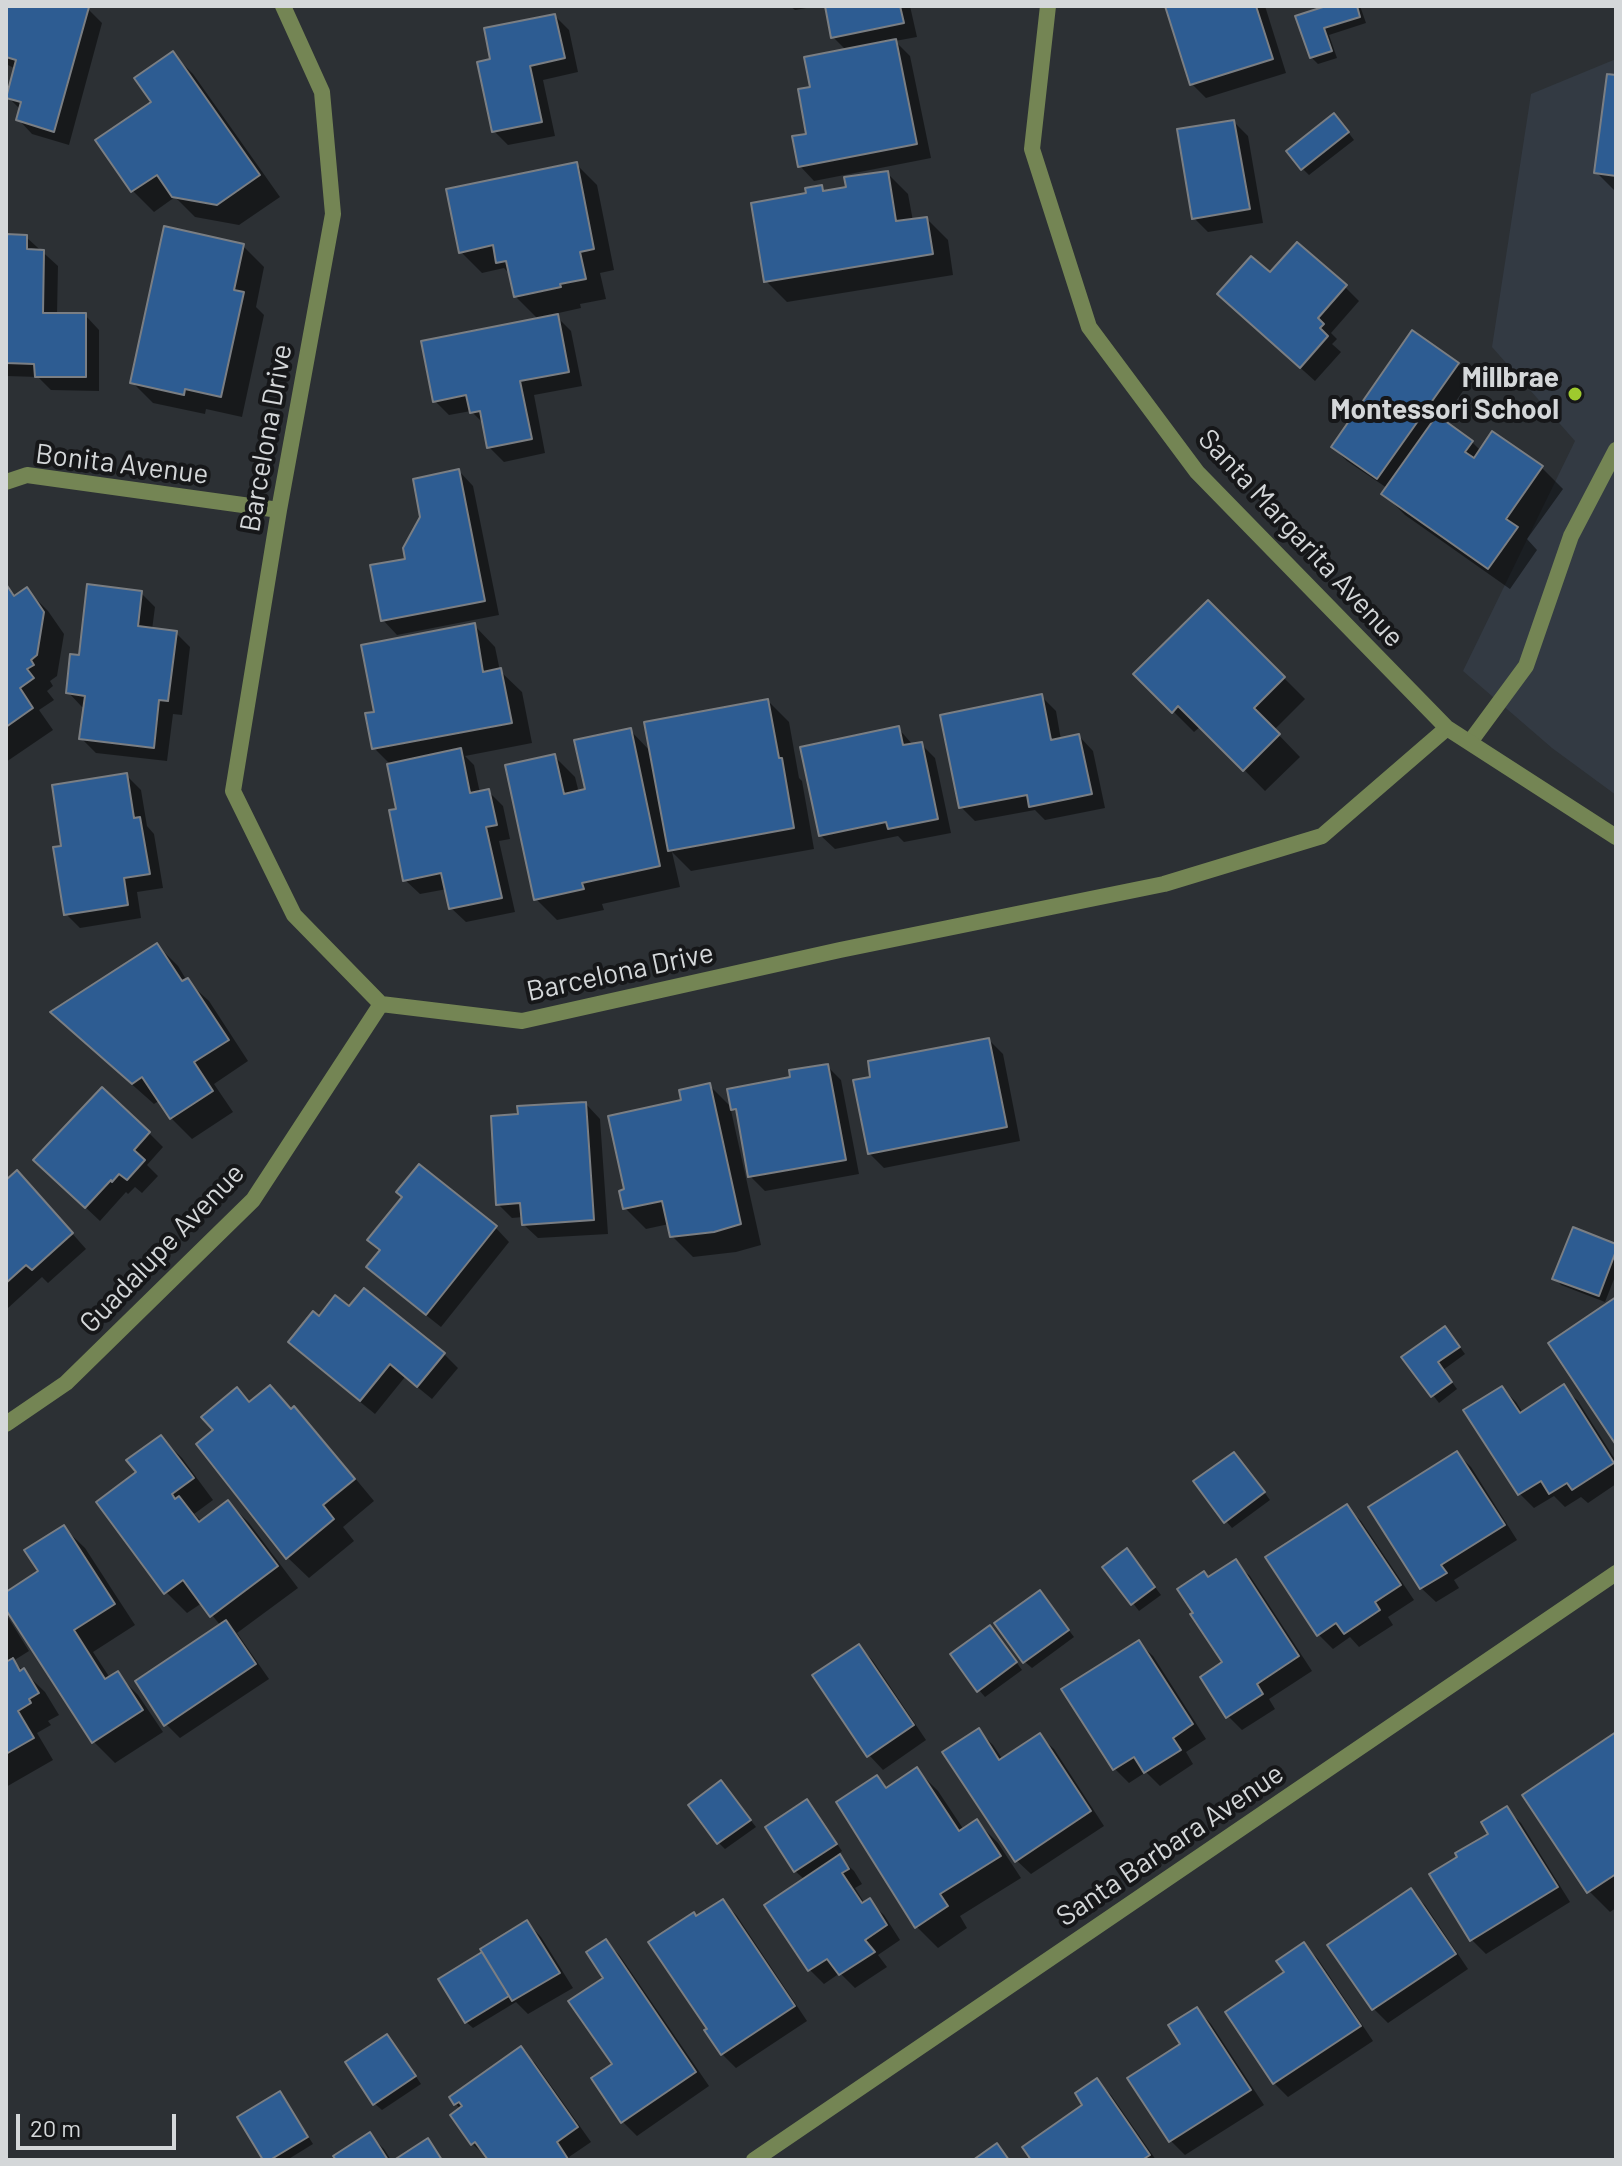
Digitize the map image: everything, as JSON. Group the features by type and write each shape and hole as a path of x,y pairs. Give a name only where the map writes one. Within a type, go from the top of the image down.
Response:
{"street":[{"name":"Barcelona Drive","path":"283,6 322,92 333,214 279,510 233,791 294,915 381,1004 522,1021 840,950 1164,884 1322,836 1447,728"},
{"name":"Santa Margarita Avenue","path":"1048,6 1032,149 1089,327 1197,472 1447,728 1616,837"},
{"path":"1470,742 1526,666 1571,536 1616,450"},
{"name":"Bonita Avenue","path":"6,482 27,475 279,510"},
{"name":"Guadalupe Avenue","path":"6,1424 66,1383 253,1200 381,1004"},
{"name":"Santa Barbara Avenue","path":"754,2160 1616,1573"}],"shaded area":[{"name":"Millbrae Montessori School","path":"1616,59 1616,795 1552,748 1463,671 1575,441 1492,347 1531,94"}],"building":[{"path":"6,6 89,7 54,132 16,120 21,102 6,98 16,60 6,57"},
{"path":"825,6 900,6 904,23 831,38"},
{"path":"1165,6 1256,6 1273,59 1190,85"},
{"path":"1326,6 1357,6 1360,17 1324,28 1332,51 1310,58 1295,16"},
{"path":"555,14 565,58 530,66 542,122 492,132 477,62 490,59 484,28"},
{"path":"896,39 917,144 798,167 792,136 806,134 798,89 810,87 804,57"},
{"path":"173,51 260,175 217,205 172,197 157,175 131,192 95,140 151,102 134,78"},
{"path":"1607,74 1616,75 1616,176 1594,173"},
{"path":"1334,113 1349,132 1301,170 1286,151"},
{"path":"1234,120 1250,209 1192,219 1177,129"},
{"path":"577,162 594,249 580,252 586,279 514,297 506,261 496,263 493,245 459,253 446,189"},
{"path":"888,171 896,221 927,217 933,254 764,282 751,203 806,193 805,188 822,185 823,191 846,187 844,177"},
{"path":"164,226 244,244 234,290 244,292 221,397 185,389 184,395 130,383"},
{"path":"6,234 27,235 27,249 44,250 43,313 86,313 86,377 35,377 34,364 6,363"},
{"path":"1297,242 1347,285 1318,318 1324,324 1320,328 1328,336 1300,368 1217,294 1251,256 1270,272"},
{"path":"558,314 569,372 520,381 532,439 487,448 480,411 470,413 466,395 433,402 421,341"},
{"path":"1412,330 1459,363 1377,479 1331,447"},
{"path":"1437,415 1473,441 1465,452 1474,458 1492,431 1543,466 1506,519 1518,527 1488,569 1381,494"},
{"path":"459,469 485,601 381,621 370,565 405,559 403,548 420,517 413,479"},
{"path":"6,584 14,596 27,587 44,612 37,655 31,660 34,665 27,669 34,678 20,688 33,708 6,727"},
{"path":"87,584 142,591 138,626 177,631 168,701 159,700 154,748 79,739 85,696 66,693 70,654 79,655"},
{"path":"1208,600 1285,677 1254,708 1280,734 1243,771 1178,706 1172,713 1133,674"},
{"path":"475,623 483,672 501,668 512,723 372,749 365,713 374,712 361,645"},
{"path":"1042,694 1051,740 1079,734 1092,794 1029,807 1027,795 959,808 940,715"},
{"path":"768,699 794,828 668,851 644,722"},
{"path":"899,726 903,745 922,742 938,819 888,829 886,822 819,836 800,747"},
{"path":"631,728 660,866 582,883 584,889 534,900 505,765 555,754 564,794 585,789 574,740"},
{"path":"461,748 470,793 489,789 497,825 486,827 502,898 449,909 441,873 403,881 389,810 396,809 387,764"},
{"path":"127,773 134,818 140,817 150,874 124,878 128,905 64,915 53,847 61,846 52,785"},
{"path":"157,943 182,981 188,978 229,1040 194,1062 213,1091 170,1119 142,1077 132,1084 50,1012"},
{"path":"989,1038 1007,1127 868,1154 853,1080 870,1077 868,1061"},
{"path":"828,1064 846,1160 748,1177 736,1109 731,1110 727,1089 790,1077 789,1070"},
{"path":"710,1083 741,1224 714,1232 670,1237 662,1201 623,1209 619,1191 624,1189 608,1116 681,1100 679,1090"},
{"path":"102,1087 150,1132 134,1150 145,1160 127,1180 119,1174 111,1180 85,1208 33,1160"},
{"path":"586,1102 594,1220 522,1225 520,1203 496,1205 491,1116 518,1114 517,1106"},
{"path":"419,1164 497,1226 426,1315 366,1267 380,1250 367,1240 402,1197 396,1192"},
{"path":"17,1170 73,1233 32,1270 26,1265 6,1283 6,1180"},
{"path":"1573,1227 1616,1244 1599,1296 1552,1279"},
{"path":"364,1288 445,1353 417,1387 390,1364 360,1401 288,1342 313,1311 319,1316 335,1295 349,1306"},
{"path":"1616,1297 1616,1445 1548,1343"},
{"path":"1445,1326 1460,1347 1438,1362 1452,1382 1431,1397 1401,1357"},
{"path":"1564,1384 1614,1463 1572,1490 1567,1483 1549,1494 1541,1481 1518,1495 1463,1410 1502,1386 1520,1413"},
{"path":"270,1385 291,1409 294,1406 355,1479 323,1505 334,1519 286,1559 196,1444 213,1430 201,1417 237,1387 249,1402"},
{"path":"161,1435 194,1478 172,1494 175,1499 179,1496 199,1522 228,1500 278,1566 210,1617 183,1580 164,1594 96,1502 136,1472 126,1460"},
{"path":"1457,1451 1505,1525 1441,1565 1447,1573 1420,1589 1368,1507"},
{"path":"1234,1452 1265,1492 1224,1523 1193,1481"},
{"path":"1347,1504 1401,1585 1375,1602 1380,1610 1344,1634 1336,1623 1317,1636 1265,1557"},
{"path":"64,1525 115,1604 74,1630 105,1679 118,1671 143,1710 92,1743 6,1610 6,1592 38,1571 24,1550"},
{"path":"1127,1548 1155,1587 1131,1605 1102,1567"},
{"path":"1236,1559 1299,1656 1257,1684 1263,1694 1226,1718 1200,1677 1222,1662 1177,1589 1204,1571 1208,1577"},
{"path":"1040,1590 1069,1630 1023,1663 994,1623"},
{"path":"226,1620 256,1664 164,1726 135,1681"},
{"path":"990,1625 1017,1662 977,1692 950,1654"},
{"path":"1139,1640 1193,1724 1173,1738 1181,1750 1144,1773 1134,1757 1113,1770 1061,1689"},
{"path":"859,1644 914,1725 867,1757 812,1675"},
{"path":"13,1658 20,1671 24,1668 39,1693 18,1711 34,1738 6,1754 6,1662"},
{"path":"979,1728 999,1760 1040,1733 1091,1811 1015,1862 942,1752"},
{"path":"1616,1732 1616,1874 1587,1893 1522,1795"},
{"path":"917,1767 959,1831 977,1819 1001,1856 940,1894 948,1906 915,1928 836,1802 877,1775 886,1788"},
{"path":"721,1780 751,1820 717,1844 688,1805"},
{"path":"807,1799 837,1844 794,1872 765,1827"},
{"path":"1507,1806 1558,1887 1470,1941 1429,1874 1457,1857 1455,1853 1488,1834 1481,1822"},
{"path":"840,1854 849,1869 842,1873 862,1903 870,1898 887,1925 865,1940 875,1952 839,1975 827,1959 808,1971 764,1905"},
{"path":"1411,1888 1456,1954 1372,2010 1327,1945"},
{"path":"723,1899 795,2006 721,2055 648,1942 694,1912 696,1916"},
{"path":"527,1920 560,1973 512,2001 480,1949"},
{"path":"606,1939 696,2072 621,2123 591,2078 612,2064 568,2001 603,1978 586,1952"},
{"path":"1304,1942 1361,2026 1273,2084 1225,2012 1284,1972 1276,1961"},
{"path":"482,1952 509,1996 465,2023 438,1979"},
{"path":"1197,2007 1251,2090 1169,2142 1127,2078 1180,2044 1168,2025"},
{"path":"387,2034 416,2076 373,2105 345,2062"},
{"path":"521,2046 578,2127 557,2142 566,2160 488,2160 475,2142 471,2145 450,2115 462,2106 459,2102 454,2105 449,2097"},
{"path":"1097,2078 1150,2155 1142,2160 1031,2160 1022,2147 1082,2105 1075,2093"},
{"path":"280,2091 308,2137 270,2160 263,2160 237,2117"},
{"path":"370,2132 388,2160 336,2160 333,2156"},
{"path":"428,2138 442,2160 394,2160"},
{"path":"997,2143 1009,2160 973,2160"}],"place":[{"name":"Millbrae Montessori School","path":"1575,394"}]}
